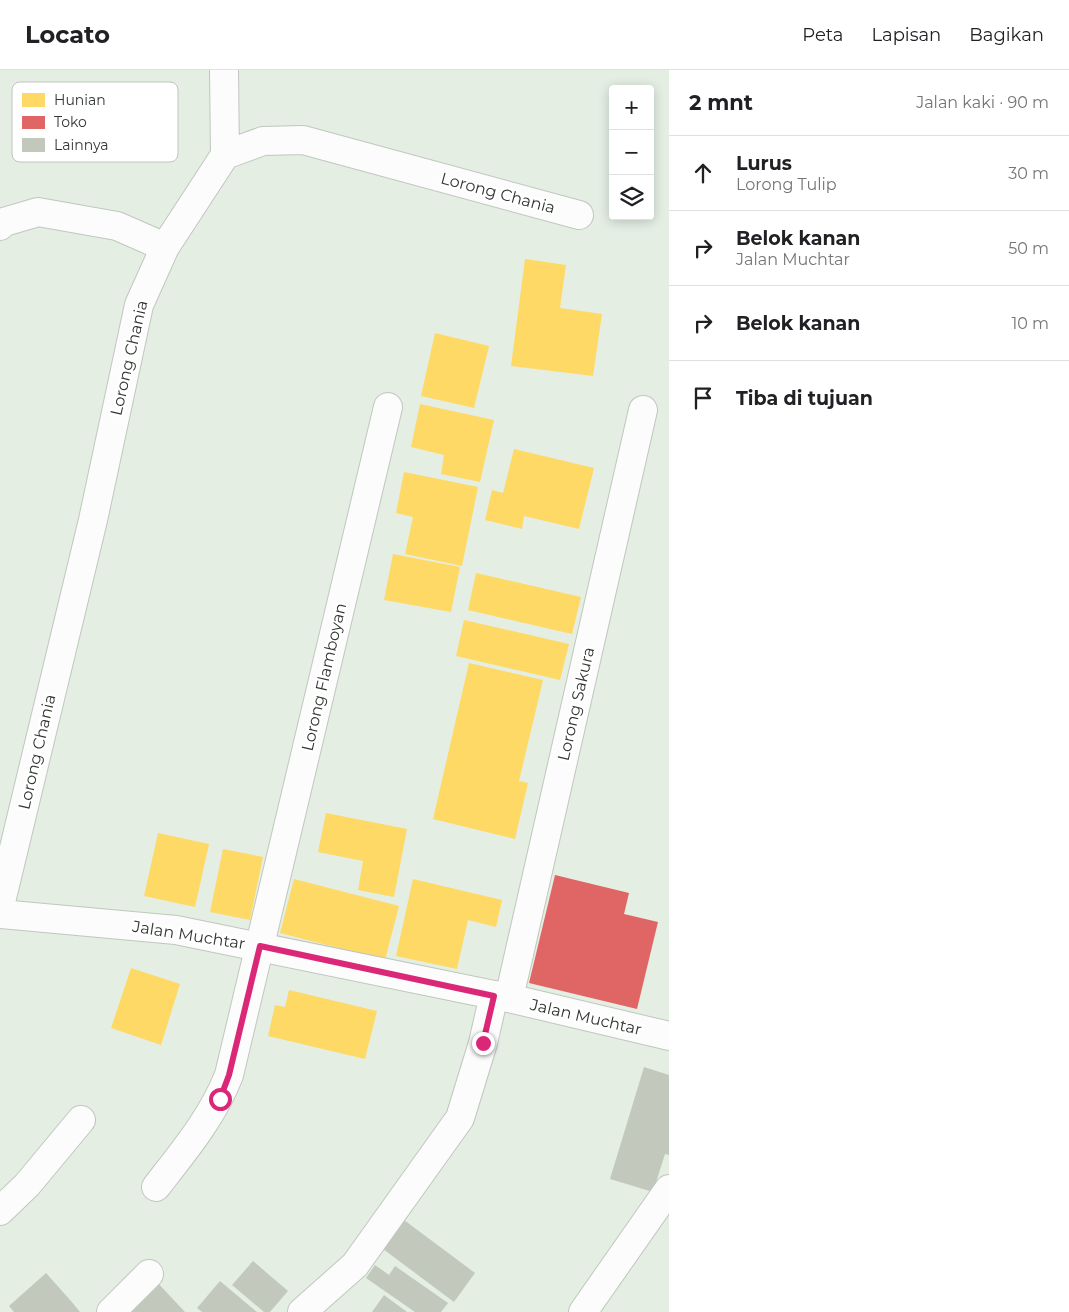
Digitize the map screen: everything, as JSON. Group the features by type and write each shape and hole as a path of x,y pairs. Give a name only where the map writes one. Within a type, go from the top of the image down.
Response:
{"street":[{"path":"224,70 225,155"},
{"name":"Lorong Chania","path":"0,906 90,529 139,305 165,247 225,155 263,141 303,140 579,215"},
{"path":"0,226 4,222 38,212 117,226 165,247"},
{"name":"Lorong Flamboyan","path":"156,1187 208,1120 220,1099 229,1075 388,407"},
{"name":"Lorong Sakura","path":"302,1312 355,1265 460,1118 483,1043 501,997 643,410"},
{"name":"Jalan Muchtar","path":"0,914 176,930 501,997 669,1036"},
{"path":"0,1211 27,1185 81,1120"},
{"path":"583,1312 669,1189"},
{"path":"111,1312 149,1274"}],"building: Hunian":[{"path":"525,259 566,265 560,308 602,314 593,376 511,366"},
{"path":"435,333 489,346 474,408 421,396"},
{"path":"420,404 494,420 480,482 441,474 444,455 411,447"},
{"path":"514,449 594,468 579,529 524,516 522,529 485,520 492,490 503,493"},
{"path":"404,472 478,487 462,566 405,554 413,517 396,513"},
{"path":"393,554 460,567 451,612 384,600"},
{"path":"476,573 581,597 572,634 468,610"},
{"path":"464,620 569,644 560,680 456,656"},
{"path":"469,663 543,680 519,781 528,783 515,839 433,819"},
{"path":"326,813 407,829 394,897 358,890 363,861 318,852"},
{"path":"158,833 209,844 195,907 144,896"},
{"path":"223,849 263,857 250,920 210,912"},
{"path":"294,879 399,906 385,960 280,933"},
{"path":"413,879 502,900 496,927 468,920 457,969 396,956"},
{"path":"131,968 180,984 161,1045 111,1028"},
{"path":"289,990 377,1011 365,1059 268,1036 275,1005 285,1007"}],"building: Toko":[{"path":"555,875 629,893 624,914 658,922 637,1009 529,983"}],"building: Lainnya":[{"path":"644,1067 669,1075 669,1155 665,1154 653,1192 610,1179"},
{"path":"404,1220 475,1273 454,1302 383,1249"},
{"path":"253,1261 288,1291 270,1312 264,1312 232,1285"},
{"path":"375,1265 389,1275 395,1266 448,1303 441,1312 415,1312 366,1278"},
{"path":"46,1273 80,1312 14,1312 9,1306"},
{"path":"155,1280 185,1312 120,1312"},
{"path":"220,1281 257,1312 202,1312 197,1308"},
{"path":"384,1295 407,1312 372,1312"}],"route":[{"path":"220,1099 229,1075 260,946 494,996 483,1043"}]}
